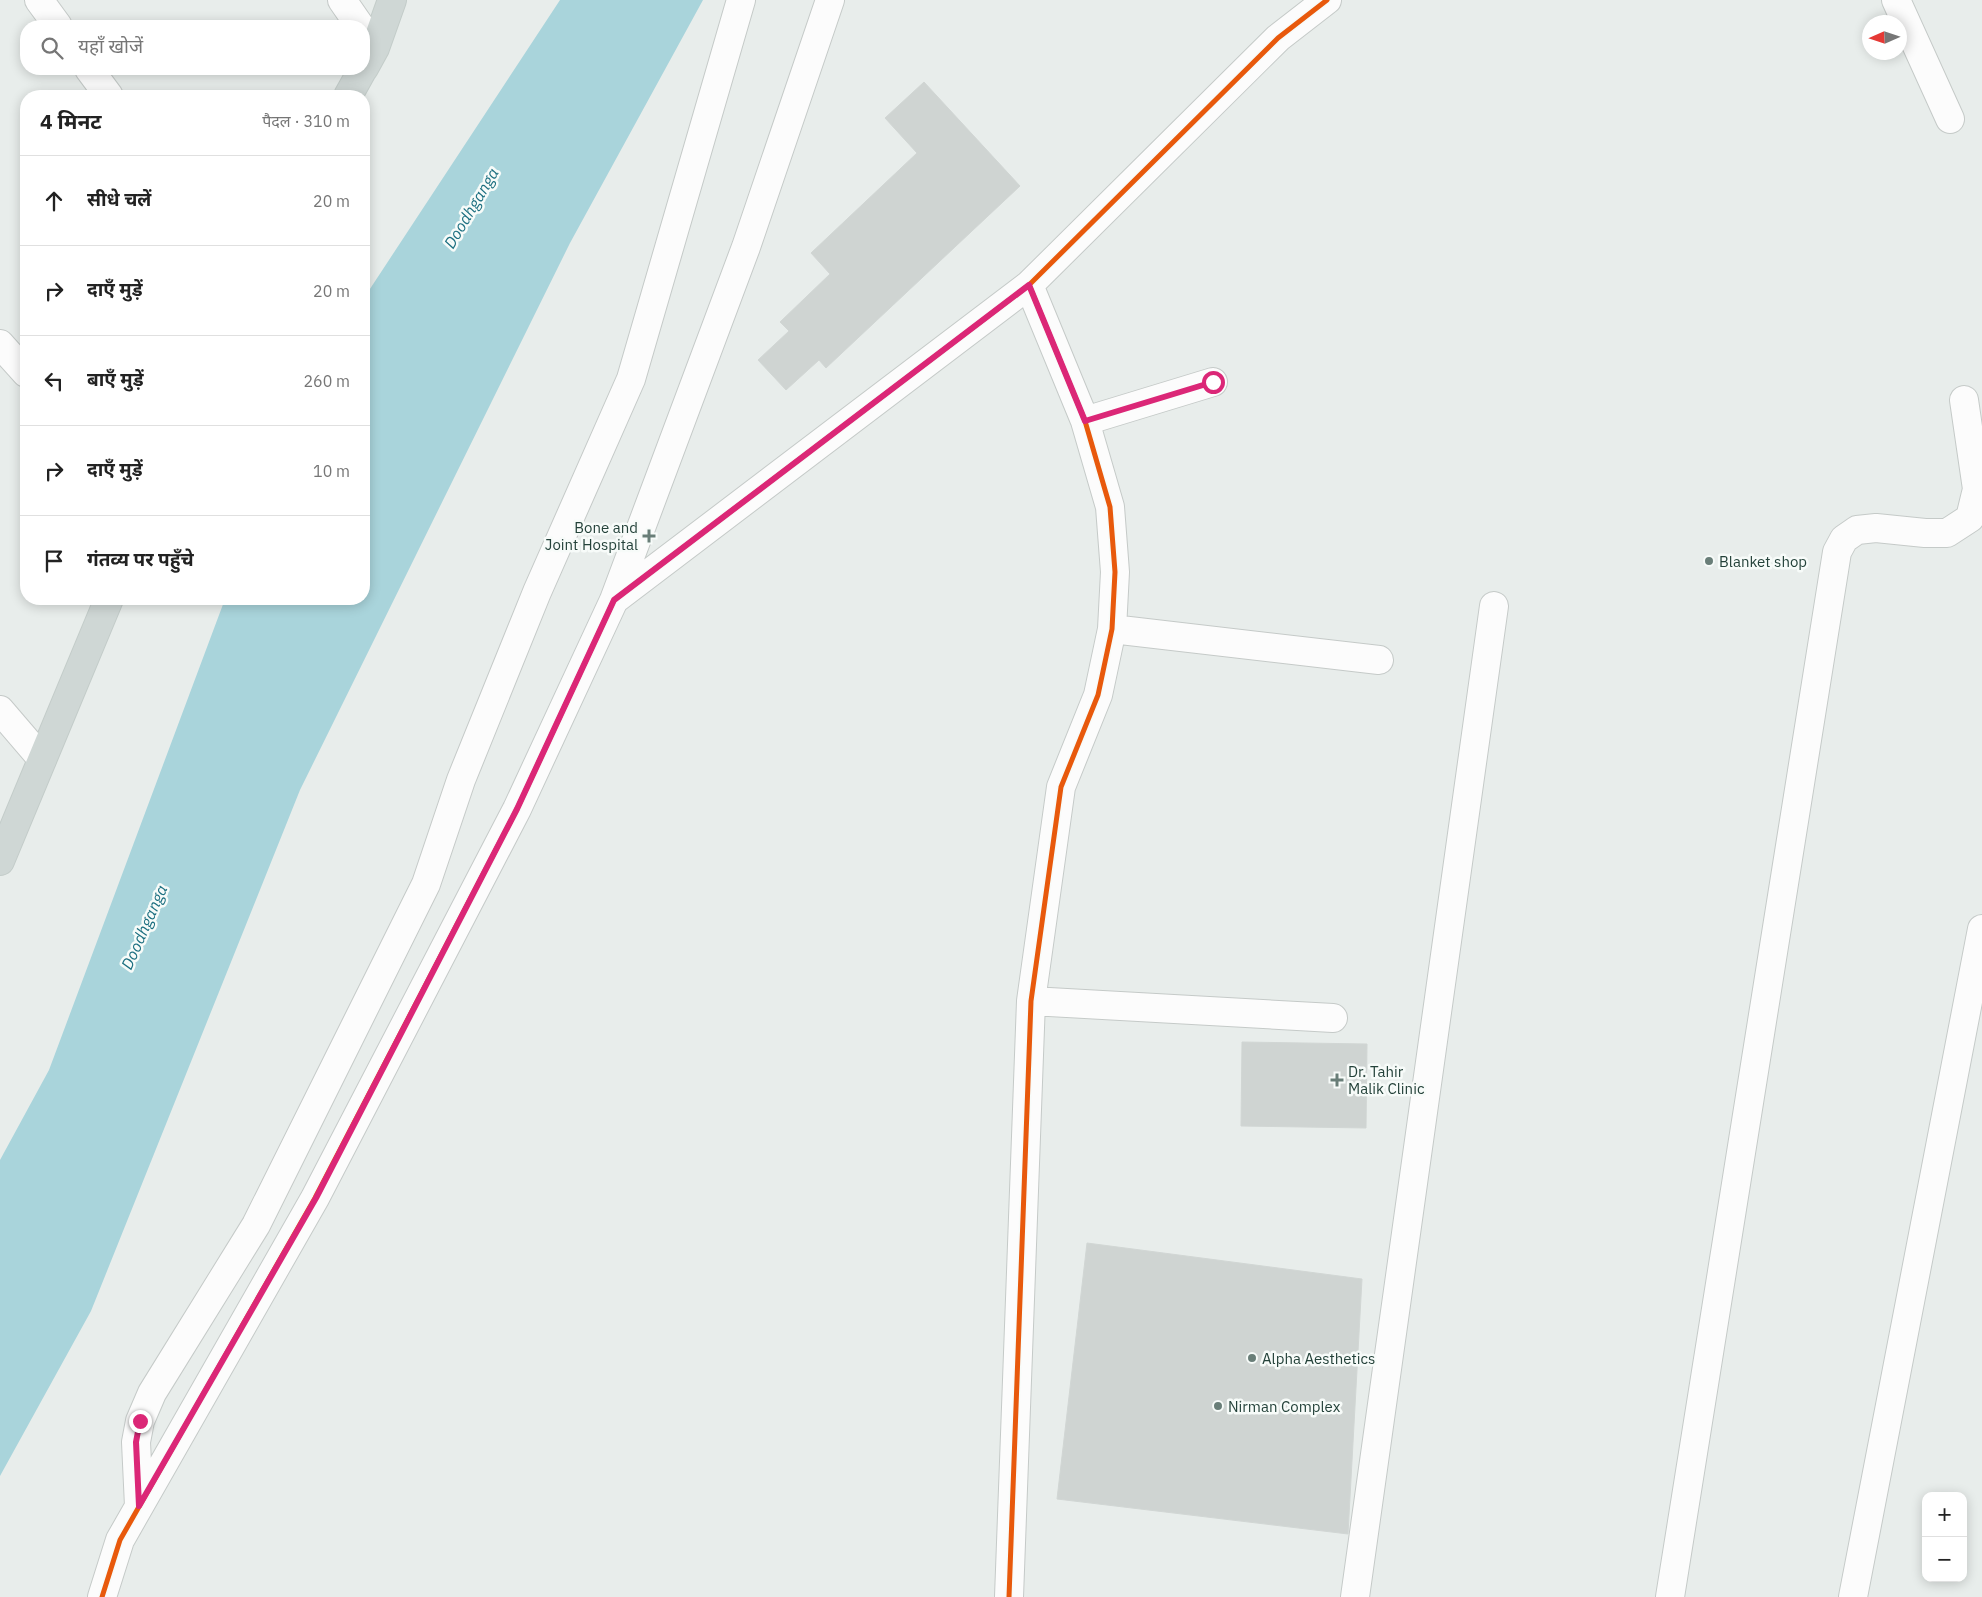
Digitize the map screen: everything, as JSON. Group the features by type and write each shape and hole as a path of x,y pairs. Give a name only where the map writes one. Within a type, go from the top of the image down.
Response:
{"main road":[{"path":"370,40 392,0"},
{"path":"350,90 356,75"},
{"path":"0,861 106,605"}],"street":[{"path":"39,0 54,20"},
{"path":"342,0 351,20"},
{"path":"139,1506 136,1442 140,1421 152,1392 256,1224 426,884 461,780 537,592 631,379 741,0"},
{"path":"102,1597 120,1540 316,1198 517,809 614,600 746,247 830,0"},
{"path":"614,600 1029,285 1278,38 1327,0"},
{"path":"1896,0 1950,119"},
{"path":"93,75 105,90"},
{"path":"1009,1597 1031,1001 1061,787 1098,695 1112,629 1115,572 1110,507 1085,421 1029,285"},
{"path":"0,344 20,366"},
{"path":"1085,421 1213,382"},
{"path":"1670,1597 1837,552 1844,539 1857,530 1876,528 1925,533 1947,533 1970,518 1977,489 1964,400"},
{"path":"1355,1597 1494,606"},
{"path":"1112,629 1379,660"},
{"path":"0,710 42,759"},
{"path":"1853,1597 1982,929"},
{"path":"1031,1001 1333,1018"}],"water":[{"name":"Doodhganga","path":"560,0 703,0 570,243 300,790 91,1311 0,1476 0,1160 49,1070 223,605 370,605 370,289"}],"building":[{"path":"924,82 1020,186 826,368 819,360 786,390 758,360 789,331 780,322 830,274 811,253 917,153 885,118"},
{"path":"1242,1042 1367,1044 1366,1128 1241,1126"},
{"path":"1087,1243 1362,1279 1348,1534 1057,1499"}],"cycle path":[{"path":"102,1597 120,1540 315,1198 517,809 614,600 1029,285 1278,38 1327,0"},
{"path":"1009,1597 1031,1001 1061,787 1098,695 1112,629 1115,572 1110,507 1085,421 1029,285"}],"place":[{"name":"Bone and Joint Hospital","path":"649,536"},
{"name":"Blanket shop","path":"1709,561"},
{"name":"Dr. Tahir Malik Clinic","path":"1337,1080"},
{"name":"Alpha Aesthetics","path":"1252,1358"},
{"name":"Nirman Complex","path":"1218,1406"}],"route":[{"path":"140,1421 136,1442 139,1506 316,1198 517,809 614,600 1029,285 1085,421 1213,382"}]}
